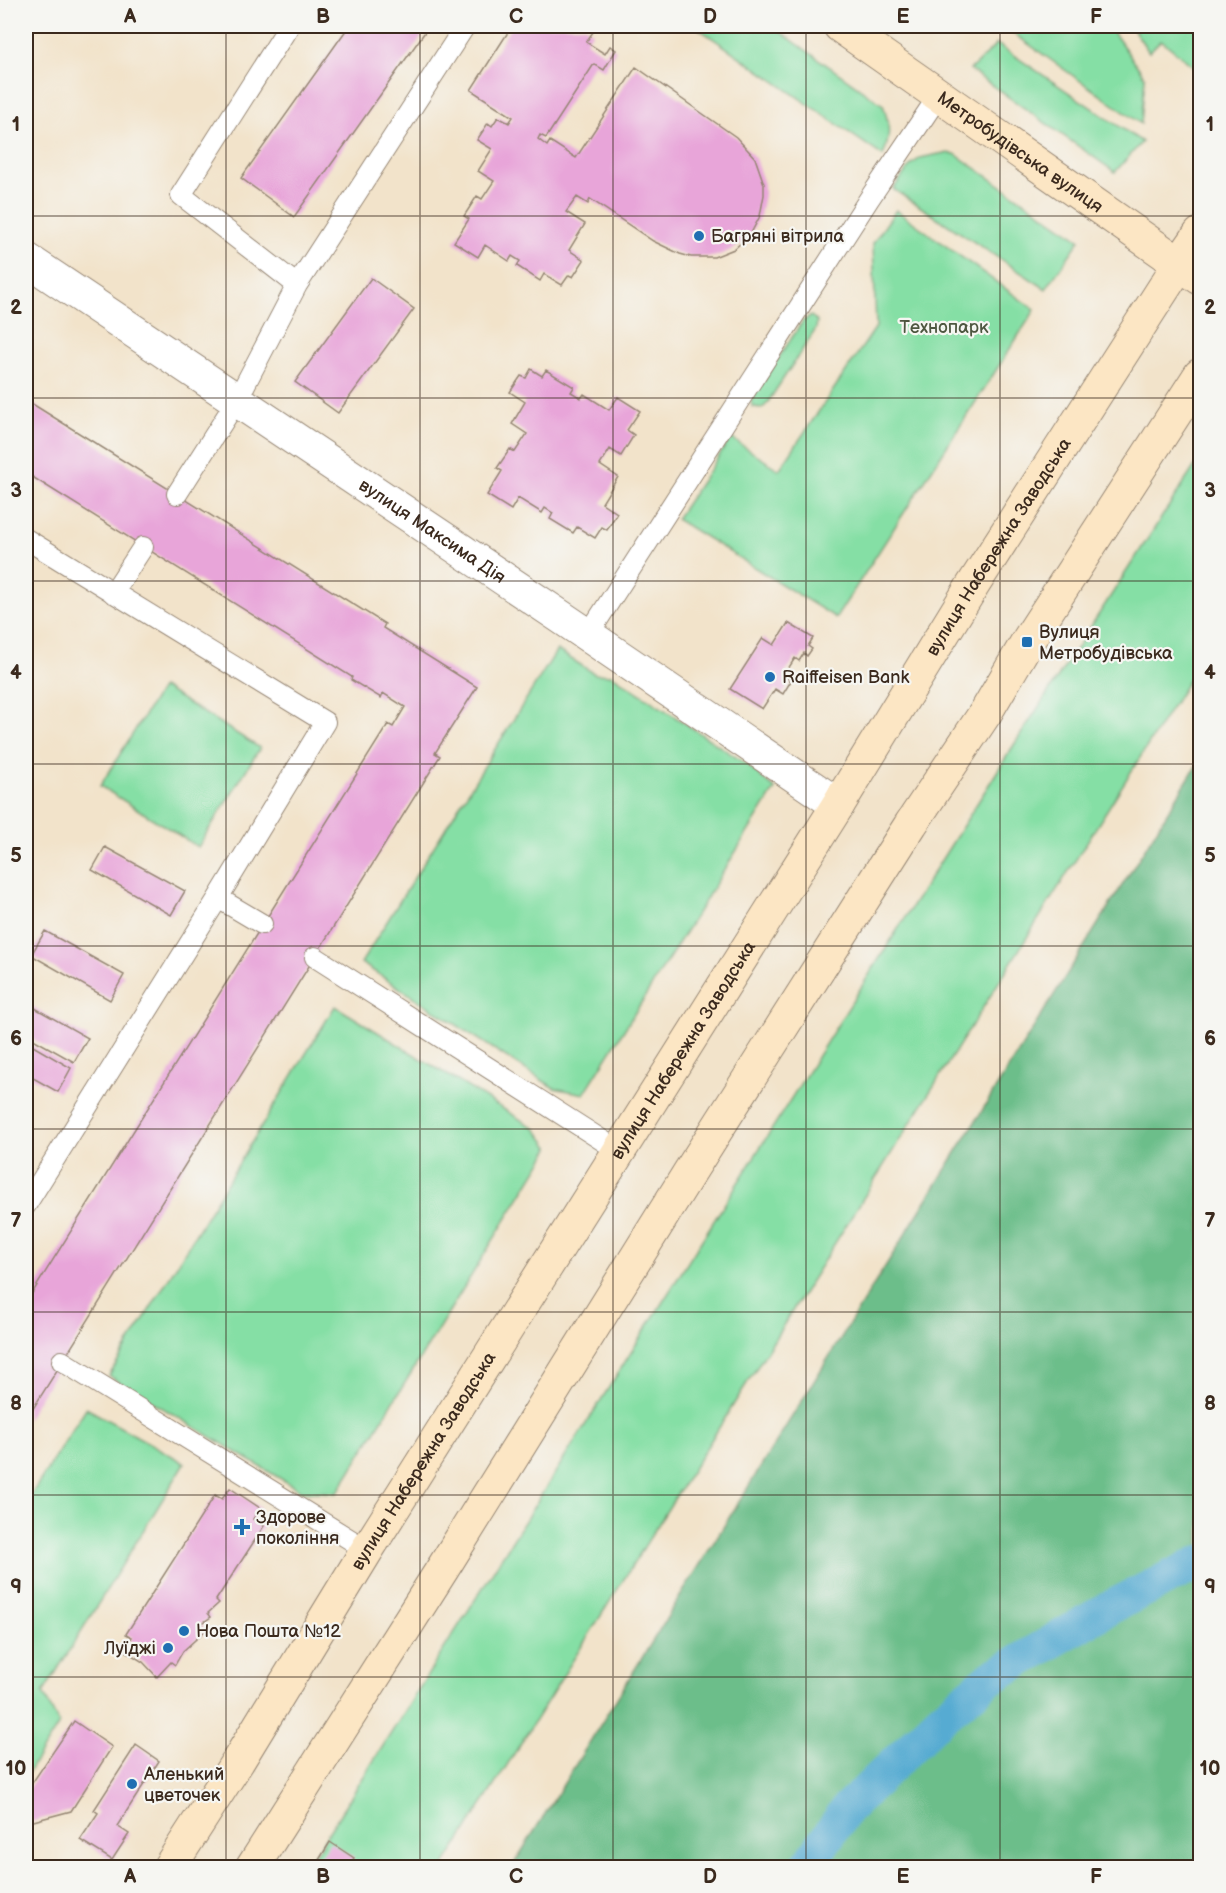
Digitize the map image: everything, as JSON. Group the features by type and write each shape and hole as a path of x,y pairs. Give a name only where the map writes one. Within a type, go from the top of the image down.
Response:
{"main road":[{"name":"Метробудівська вулиця","path":"840,26 1190,271"},
{"name":"вулиця Набережна Заводська","path":"169,1868 238,1761 367,1550 838,805 973,585 1190,271 1200,234"},
{"path":"252,1868 689,1173 1200,375"}],"street":[{"name":"вулиця Максима Дія","path":"26,259 838,805"}],"lane":[{"path":"289,26 181,195 297,285"},
{"path":"177,494 237,400 297,285 465,26"},
{"path":"588,635 869,199 939,95"},
{"path":"26,539 325,722 26,1205"},
{"path":"113,593 143,547"},
{"path":"218,898 262,924"},
{"path":"315,957 619,1151"},
{"path":"62,1361 367,1550"}],"green space":[{"path":"695,26 772,26 883,105 889,130 883,156"},
{"path":"1003,26 1109,26 1145,77 1141,124"},
{"path":"1131,26 1200,26 1200,72 1161,40 1149,52"},
{"path":"997,44 1142,142 1115,172 970,70"},
{"path":"944,153 955,154 1080,240 1046,289 893,189 909,167 920,158"},
{"name":"Технопарк","path":"896,210 1035,310 836,618 676,519 731,438 779,470 876,327 873,243"},
{"path":"811,316 817,321 816,329 766,405 762,408 753,407 751,402 753,396 803,321"},
{"path":"1200,458 1200,662 443,1867 306,1868 1012,748"},
{"path":"557,650 595,674 612,675 745,763 775,789 584,1094 554,1088 361,963"},
{"path":"162,687 260,748 198,847 100,786"},
{"path":"1200,760 1200,1867 512,1867"},
{"path":"335,1006 536,1129 550,1148 337,1493 301,1491 109,1376"},
{"path":"86,1408 185,1463 43,1693 59,1724 26,1776 26,1503"}],"building":[{"path":"349,26 421,26 427,29 294,217 241,178"},
{"path":"512,26 583,26 593,32 586,42 605,54 610,46 616,50 604,70 594,64 546,138 540,135 538,139 547,146 550,141 576,158 636,67 736,137 755,158 764,184 764,195 760,216 750,235 734,249 714,257 691,257 653,241 590,199 588,204 577,197 566,212 585,224 569,250 584,260 573,277 569,275 562,285 544,274 540,281 517,266 520,261 512,256 509,261 485,245 478,257 454,242 469,219 464,216 477,196 482,199 494,181 478,171 492,149 477,140 488,123 492,126 498,117 509,123 513,117 471,90"},
{"path":"371,278 414,309 338,413 295,382"},
{"path":"531,369 542,376 546,370 574,387 571,392 581,398 584,394 609,410 618,397 640,411 627,430 634,435 621,456 610,449 600,465 618,477 602,503 617,513 607,530 602,527 595,538 577,527 573,533 550,519 553,513 545,508 542,513 518,498 511,510 487,495 502,471 497,468 510,449 515,452 527,434 512,424 525,402 510,392 521,376 526,378"},
{"path":"26,400 385,624 383,628 477,687 435,753 440,756 26,1420 26,1303 388,724 393,727 405,707 383,693 381,698 351,680 352,677 26,473"},
{"path":"788,623 813,638 808,646 812,649 807,656 804,653 799,661 795,658 784,675 791,681 783,694 775,689 762,709 730,689 763,638 774,645"},
{"path":"105,847 185,891 171,915 92,870"},
{"path":"45,931 124,975 110,1000 31,955"},
{"path":"26,1003 88,1038 74,1062 26,1035"},
{"path":"26,1042 71,1068 58,1092 26,1074"},
{"path":"230,1488 260,1508 253,1519 264,1526 216,1600 219,1603 208,1613 211,1617 201,1624 206,1630 183,1651 175,1665 171,1662 157,1677 143,1662 124,1650 132,1637 126,1634 215,1495 222,1499"},
{"path":"74,1721 112,1747 71,1811 26,1823 26,1792"},
{"path":"136,1745 159,1761 117,1826 129,1834 112,1860 80,1840 98,1813 94,1810"},
{"path":"330,1842 354,1858 348,1868 314,1868"}],"waterway":[{"path":"806,1868 846,1810 941,1718 989,1679 1111,1607 1200,1562"}],"place":[{"name":"Багряні вітрила","path":"699,236"},
{"name":"Вулиця Метробудівська","path":"1027,642"},
{"name":"Raiffeisen Bank","path":"770,677"},
{"name":"Здорове покоління","path":"242,1527"},
{"name":"Нова Пошта №12","path":"184,1631"},
{"name":"Луїджі","path":"168,1648"},
{"name":"Аленький цветочек","path":"132,1784"}]}
